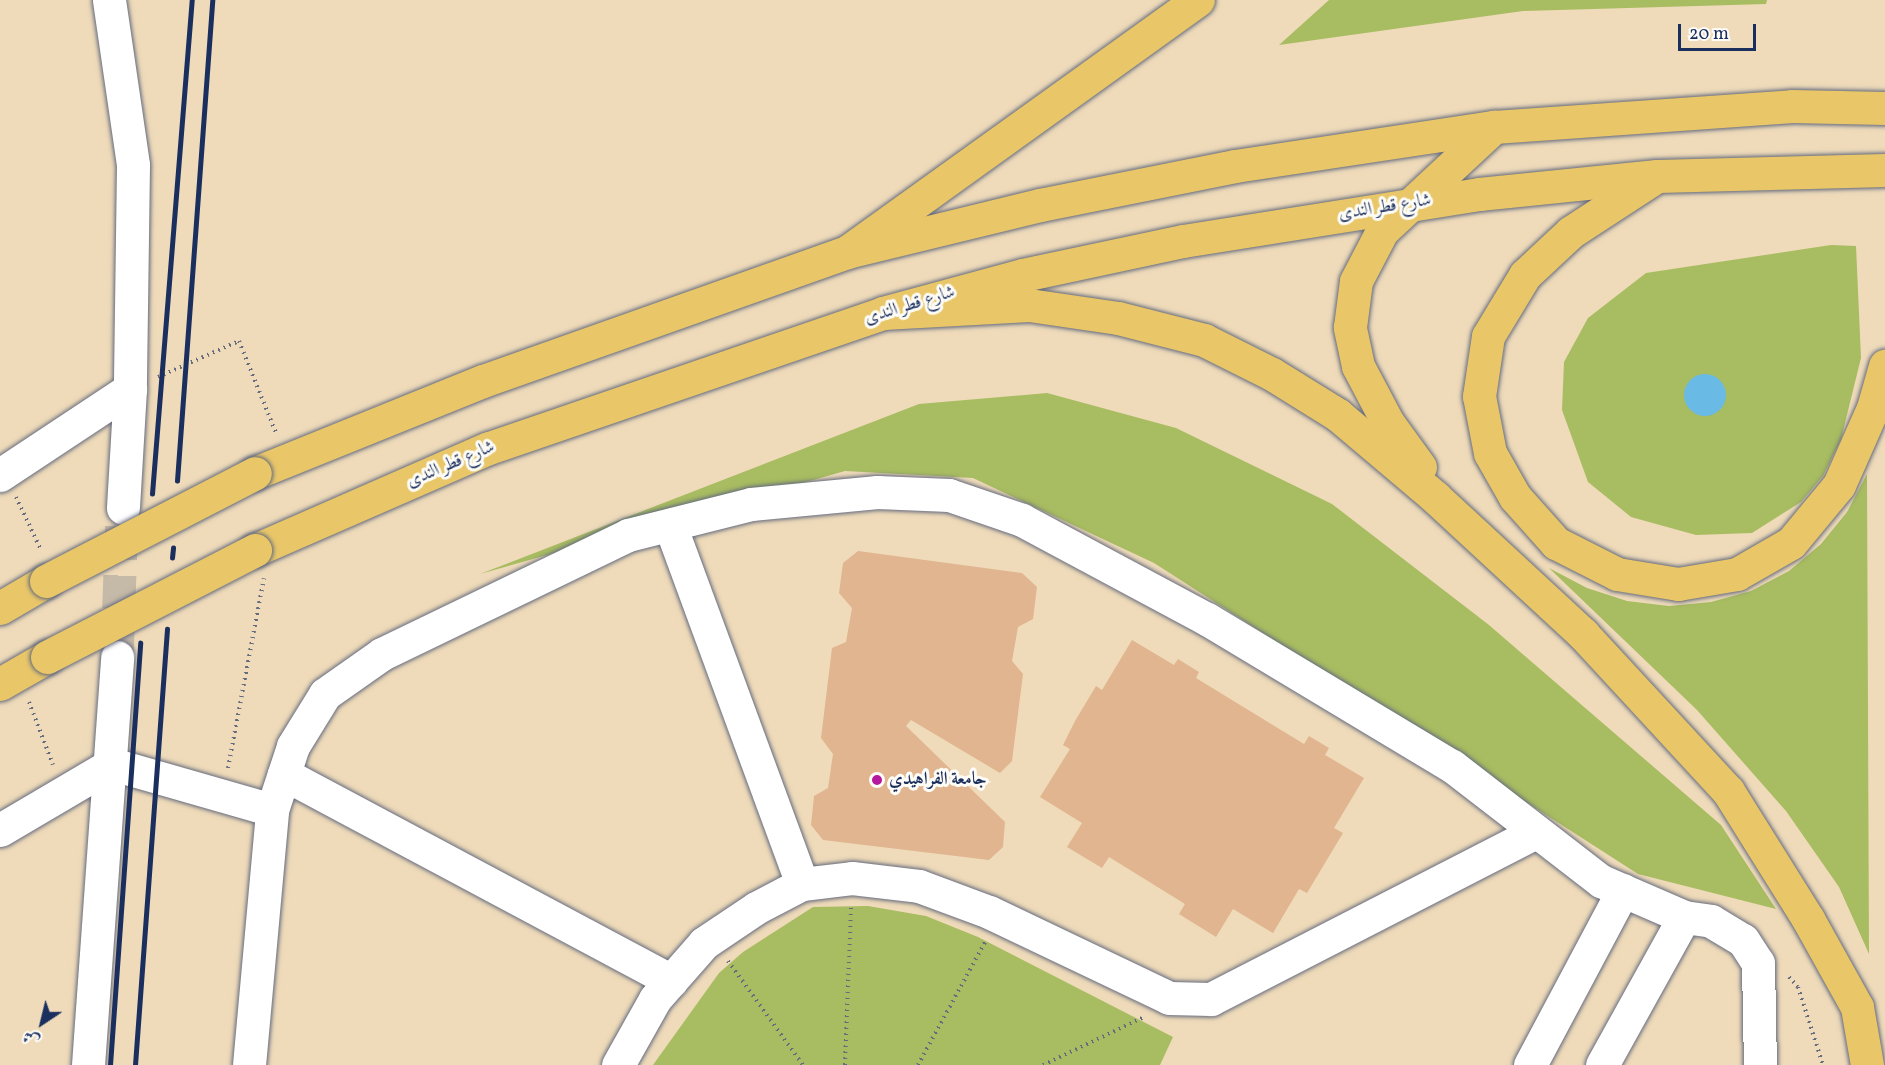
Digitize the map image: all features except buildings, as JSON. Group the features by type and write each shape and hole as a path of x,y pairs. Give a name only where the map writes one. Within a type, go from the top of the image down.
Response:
{"main road":[{"path":"847,252 1198,0"},
{"path":"0,608 46,581 255,473 483,381 847,252 1137,184 1494,127 1792,106 1885,108"},
{"path":"1457,517 1388,423 1358,366 1350,327 1356,281 1382,231 1409,203 1494,127"},
{"name":"شارع قطر الندى","path":"0,684 47,657 255,549 489,448 883,314 1103,257 1409,203 1656,176 1791,170 1885,170"},
{"path":"1656,176 1571,232 1525,274 1488,336 1479,396 1490,453 1515,497 1556,543 1617,574 1678,584 1737,573 1791,543 1839,485 1873,408 1885,366"},
{"path":"883,314 1029,305 1118,318 1204,340 1272,374 1338,415 1457,517 1584,634 1728,791 1808,919 1857,1007 1867,1065"}],"street":[{"path":"109,0 134,165 130,389 123,508"},
{"path":"6,481 130,389"},
{"path":"249,1065 272,810 293,746 325,694 382,654 628,535 751,504 878,492 949,495 1022,520 1207,619 1452,766 1601,881 1684,916 1711,921 1743,940 1758,963 1760,1065"},
{"path":"670,525 802,884"},
{"path":"88,1065 112,764 117,657"},
{"path":"0,830 112,764 272,810"},
{"path":"284,774 671,981"},
{"path":"618,1065 655,999 711,938 756,908 802,884 852,878 919,886 999,917 1113,974 1169,998 1211,999 1536,832"},
{"path":"1530,1065 1623,890"},
{"path":"1602,1065 1684,916"}],"path":[{"path":"130,389 240,341 275,430"},
{"path":"6,481 41,549"},
{"path":"222,796 264,583"},
{"path":"28,699 54,767"},
{"path":"845,1065 852,878"},
{"path":"918,1065 999,917"},
{"path":"711,938 803,1065"},
{"path":"1758,963 1776,968 1798,987 1823,1065"},
{"path":"1043,1065 1184,998"}],"green space":[{"path":"1329,0 1767,0 1766,4 1523,11 1279,45"},
{"path":"1831,245 1856,246 1861,358 1841,439 1823,476 1801,502 1752,533 1696,535 1631,517 1588,482 1562,410 1564,362 1588,318 1646,273"},
{"path":"1047,393 1176,428 1332,504 1489,625 1721,825 1776,909 1638,874 1154,563 973,478 845,471 480,574 919,404"},
{"path":"1867,474 1869,954 1839,887 1786,811 1697,710 1549,568 1587,588 1627,601 1669,606 1711,602 1751,591 1789,571 1821,544 1847,512"},
{"path":"868,906 926,916 978,937 1173,1037 1160,1065 653,1065 719,973 743,952 813,907"}],"water":[{"path":"1705,374 1713,375 1720,380 1725,387 1725,403 1720,410 1713,415 1705,416 1697,415 1690,410 1685,403 1684,395 1685,387 1690,380 1697,375"}],"tunnel":[{"path":"117,657 122,516"}],"railway":[{"path":"152,494 192,0"},
{"path":"177,481 212,0"},
{"path":"172,558 173,548"},
{"path":"135,1065 167,629"},
{"path":"110,1065 140,643"}],"place":[{"name":"جامعة الفراهيدي","path":"877,780"}]}
